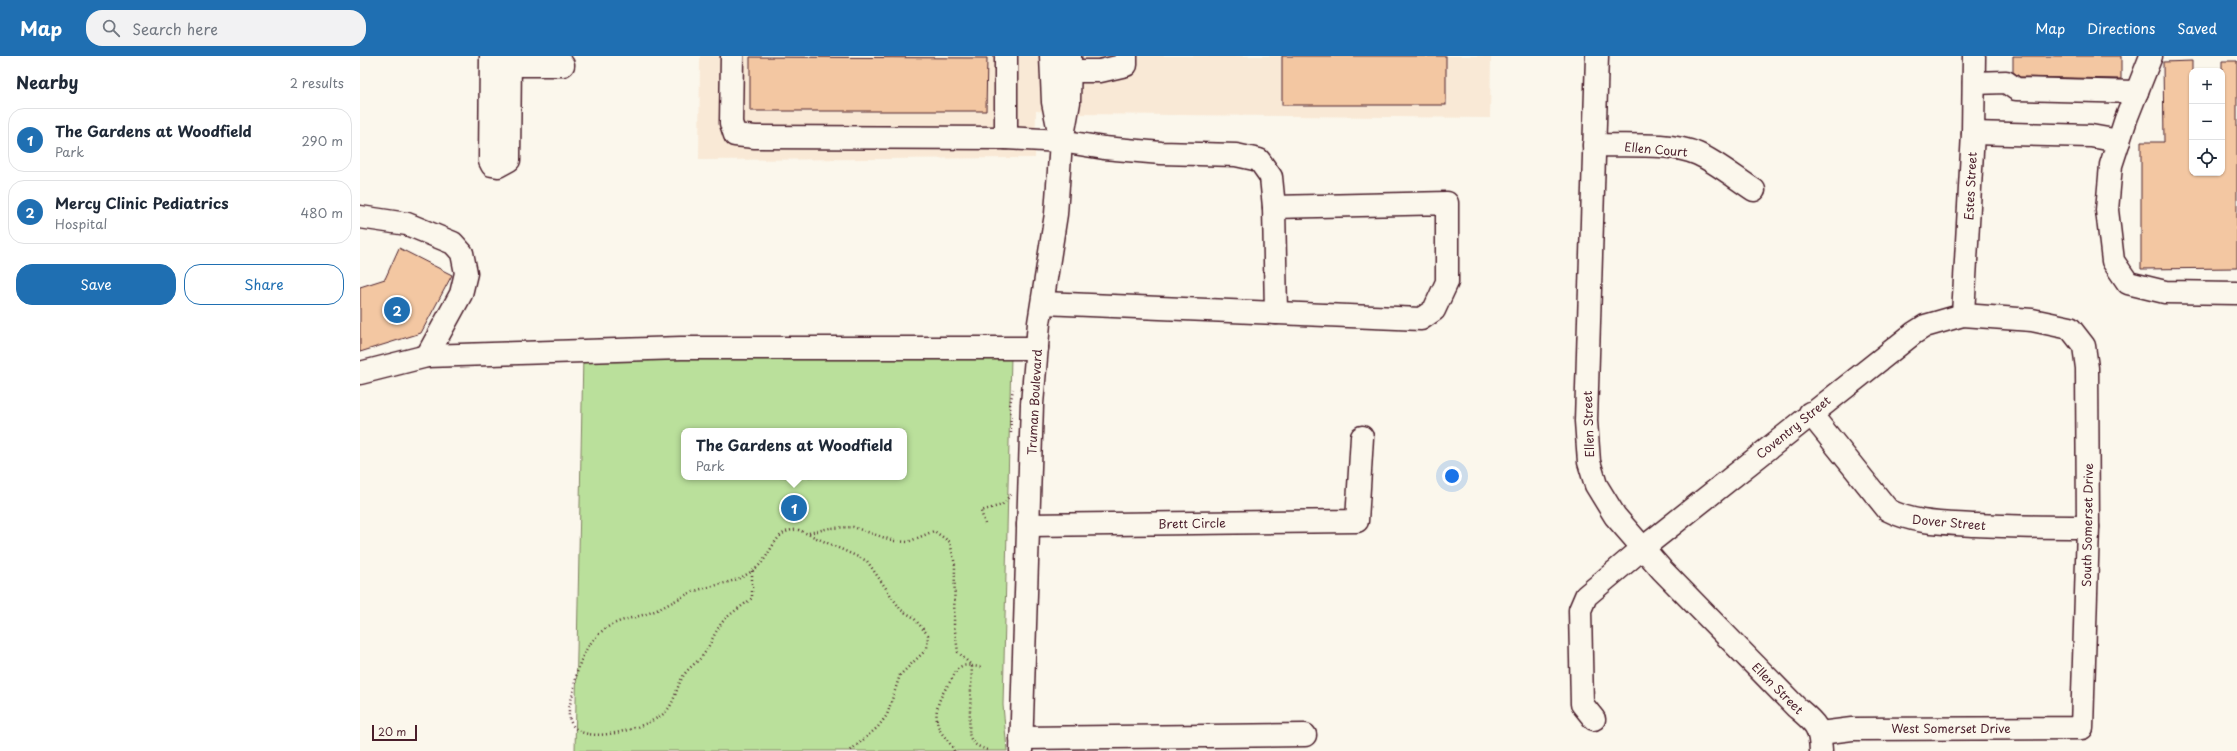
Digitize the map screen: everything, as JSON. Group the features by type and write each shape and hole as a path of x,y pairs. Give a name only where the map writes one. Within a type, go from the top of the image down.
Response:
{"street":[{"path":"732,56 732,123 736,135 755,137 1006,138 1062,141 1104,148 1161,153 1236,155 1260,160 1271,177 1274,207 1276,313"},
{"path":"1006,56 1006,138"},
{"path":"1061,64 1100,72 1126,65 1126,56"},
{"name":"Ellen Street","path":"1597,56 1586,421 1589,462 1596,485 1615,516 1643,548 1790,701 1812,720 1821,742"},
{"name":"Estes Street","path":"1963,316 1973,133 1974,56"},
{"path":"2151,56 2111,165 2108,210 2113,261 2128,284 2165,292 2237,293"},
{"path":"500,88 504,59 563,65"},
{"name":"Truman Boulevard","path":"1021,744 1032,404 1037,348 1056,214 1062,141 1054,102 1061,64"},
{"path":"1974,83 2006,82 2016,89 2137,92"},
{"path":"1973,133 2091,136 2119,141"},
{"name":"Ellen Court","path":"1594,145 1656,147 1698,154 1754,190"},
{"path":"1043,303 1421,320 1434,310 1447,282 1447,203 1274,207"},
{"path":"360,217 407,224 453,243 462,253 466,273 461,294 427,356"},
{"name":"Coventry Street","path":"1594,719 1582,704 1580,610 1586,596 1643,548 1810,413 1925,326 1963,316 2032,320 2070,328"},
{"name":"South Somerset Drive","path":"2070,328 2084,346 2087,368 2088,527 2082,728"},
{"path":"360,373 427,356 681,348 1037,348"},
{"name":"Dover Street","path":"1810,413 1888,510 1902,517 1929,522 2030,528 2088,527"},
{"name":"Brett Circle","path":"1028,525 1357,521 1362,437"},
{"name":"West Somerset Drive","path":"1821,742 1852,729 2082,728"},
{"path":"1021,744 1305,735"}],"path":[{"path":"806,534 830,528 853,526 894,541 908,542 934,531 950,542 955,566 954,624 958,652 972,666 969,733 971,741 976,746 990,751"},
{"path":"752,572 752,598 726,618 718,629 705,654 686,671 680,681 672,702 663,714 638,729 600,739 584,737 574,728 569,717 576,672 585,650 600,633 619,621 652,612 691,592 723,584 752,572 763,562 774,541 782,533 791,529 799,530 854,553 867,561 901,610 913,617 928,634 927,649 900,675 886,715 878,727 850,751"},
{"path":"954,751 939,728 937,714 938,702 956,670 966,664 981,667"}],"shaded area":[{"path":"700,56 1491,56 1490,118 1076,114 1036,111 1035,158 699,160"}],"green space":[{"path":"583,355 1011,356 1003,705 1007,751 575,751"}],"building":[{"path":"1282,56 1446,56 1446,105 1282,105"},
{"path":"2013,56 2121,56 2121,79 2020,77 2013,72"},
{"path":"750,57 987,58 986,111 750,111"},
{"path":"2192,61 2192,68 2189,68 2189,176 2225,176 2225,68 2222,68 2222,61 2237,61 2237,268 2141,269 2141,142 2164,142 2163,62"},
{"path":"399,248 452,275 421,333 360,352 360,287 385,279"}],"place":[{"name":"Mercy Clinic Pediatrics","path":"397,310"},
{"name":"The Gardens at Woodfield","path":"794,508"}]}
